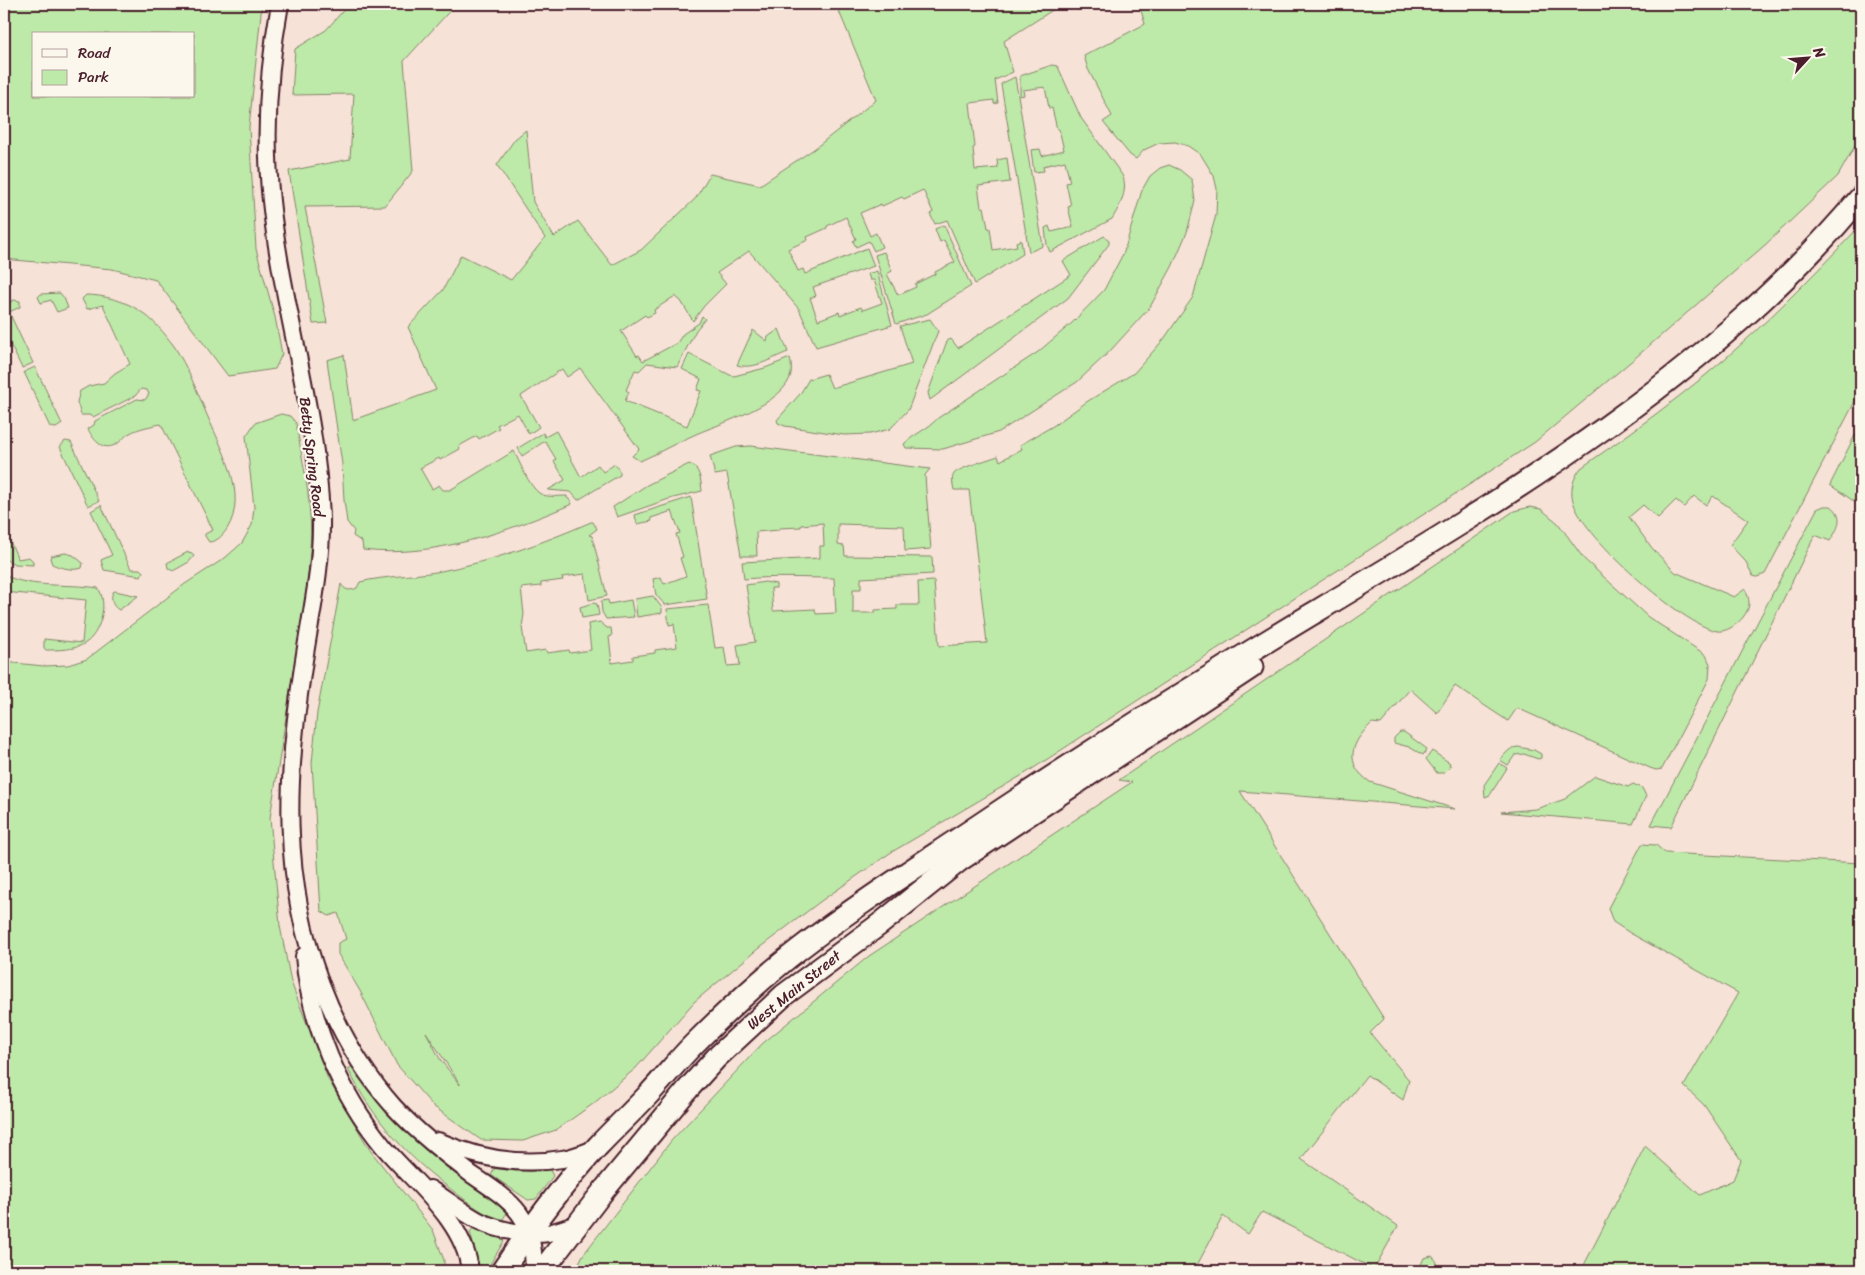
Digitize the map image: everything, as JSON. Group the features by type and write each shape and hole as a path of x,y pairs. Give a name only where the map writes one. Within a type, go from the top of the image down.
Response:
{"highway":[{"path":"1448,532 1565,455 1668,381 1762,301 1807,258 1861,197"},
{"name":"West Main Street","path":"542,1271 637,1150 716,1058 784,995 880,924 960,860 1270,655 1448,532"},
{"name":"West Main Street","path":"502,1271 529,1233 596,1149 693,1045 796,952 845,915 1055,775 1210,677 1448,532"}],"street":[{"name":"Betty Spring Road","path":"280,4 267,103 268,177 282,275 310,424 321,520 319,570 296,711 291,761 290,832 293,867 301,911 308,945 320,982 347,1041 364,1069 394,1107 420,1133 509,1203 520,1214 529,1233 535,1255 533,1271"},
{"name":"Betty Spring Road","path":"301,911 308,983 320,1026 335,1068 364,1121 441,1210 459,1236 467,1255 470,1271"},
{"name":"Betty Spring Road","path":"420,1133 470,1154 520,1162 564,1159 596,1149"},
{"name":"Betty Spring Road","path":"415,1180 480,1221 502,1228 529,1233 546,1233 577,1224"}],"green space":[{"path":"4,4 262,4 249,127 256,249 275,317 282,354 275,369 228,376 156,280 112,269 4,259"},
{"path":"349,4 456,4 404,61 413,171 385,206 305,207 327,323 313,324 289,171 350,159 354,94 292,95 295,49 326,30"},
{"path":"836,4 1062,4 1004,41 1013,72 995,80 998,103 994,104 994,100 970,103 975,147 973,148 975,170 998,168 997,160 1007,158 1010,182 978,186 981,207 984,207 988,228 990,228 993,250 1017,246 1016,242 1021,240 1023,254 975,284 947,220 935,224 930,214 933,212 923,190 904,199 902,197 860,213 870,236 876,233 882,247 874,251 869,241 856,247 853,241 856,239 846,217 807,237 808,240 788,249 798,271 803,269 805,274 867,248 874,266 813,287 816,296 810,298 818,320 839,312 840,315 861,307 863,310 882,303 874,280 870,280 868,274 877,271 892,325 816,347 799,309 749,251 717,273 726,284 704,306 693,321 681,301 675,296 654,310 655,313 647,317 645,315 621,331 637,356 639,355 643,361 677,343 683,334 699,323 702,316 705,319 696,330 677,367 647,363 639,371 635,370 626,390 629,392 625,401 687,426 701,391 697,390 701,379 682,369 689,354 734,376 765,368 790,358 791,374 786,385 777,394 751,411 689,437 640,461 632,456 639,449 580,368 567,377 562,369 521,396 539,427 529,434 518,414 497,425 499,428 479,439 477,436 459,446 460,449 420,468 432,489 439,485 443,490 450,490 514,451 535,490 545,496 567,496 572,504 496,533 443,547 389,552 363,550 362,542 353,536 354,531 347,522 342,464 327,360 344,355 353,420 436,390 408,327 443,290 461,255 511,280 545,238 497,165 515,139 526,130 533,202 554,237 578,221 612,265 641,250 696,198 710,174 760,185 814,149 876,100"},
{"path":"1139,4 1861,4 1861,135 1838,176 1765,245 1535,442 1026,773 890,853 821,901 759,948 694,1002 636,1068 593,1104 556,1130 523,1141 481,1140 433,1106 397,1065 360,991 338,954 338,943 346,939 338,913 329,916 321,911 312,763 317,713 341,584 346,589 352,590 357,588 360,582 436,572 476,563 534,545 593,522 597,529 589,535 592,536 607,596 589,600 585,574 562,577 563,580 541,583 541,586 521,588 524,614 522,627 526,653 546,650 547,653 569,650 570,653 591,650 588,624 600,622 607,628 611,628 612,636 609,637 612,663 633,660 633,656 677,647 674,624 669,625 667,609 708,605 715,648 724,647 727,666 740,665 737,645 755,642 746,585 765,582 776,584 776,588 771,588 773,611 815,609 816,614 836,613 834,578 778,577 744,579 742,562 820,558 820,546 824,546 823,523 801,525 801,527 756,532 757,556 741,556 727,473 715,475 710,456 736,447 751,446 930,469 925,475 931,549 905,551 904,526 838,524 838,545 844,546 845,556 932,557 933,574 861,578 861,589 853,589 853,613 875,613 875,610 897,609 897,605 919,605 918,582 934,581 939,646 987,643 969,490 954,490 953,476 961,469 998,456 1000,461 1022,449 1020,445 1053,426 1088,401 1134,373 1164,339 1193,297 1216,215 1217,189 1214,176 1201,155 1188,146 1175,142 1159,143 1144,150 1136,159 1130,155 1103,122 1112,116 1088,69 1084,56 1145,24","holes":["426,1032 460,1084 440,1059"]},
{"path":"1052,65 1057,66 1059,69 1081,118 1122,175 1125,186 1121,203 1112,219 1050,252 1047,245 1045,228 1049,226 1051,232 1073,227 1068,207 1071,206 1066,183 1070,182 1065,161 1043,166 1044,171 1034,172 1031,150 1040,149 1042,156 1064,150 1052,108 1049,108 1045,87 1023,90 1024,95 1020,96 1020,76"},
{"path":"1015,77 1043,246 1029,252 1001,84"},
{"path":"1169,165 1180,170 1192,180 1195,201 1187,232 1172,267 1150,307 1110,351 1077,382 999,432 943,449 906,448 904,444 938,418 1038,352 1072,323 1104,290 1124,252 1142,190 1150,176 1160,168"},
{"path":"944,225 971,286 927,314 896,324 875,255 884,252 892,271 887,274 898,295 916,287 915,284 955,262 944,240 940,242 935,229"},
{"path":"1861,225 1861,390 1765,574 1757,577 1753,576 1746,562 1730,545 1748,520 1713,496 1706,505 1694,496 1684,507 1676,500 1658,518 1643,505 1629,517 1652,548 1675,572 1734,597 1745,589 1749,599 1748,608 1738,623 1722,631 1701,625 1681,613 1636,578 1596,537 1582,519 1574,504 1572,490 1574,480 1581,468 1670,404 1730,355 1797,291"},
{"path":"1104,236 1109,240 1109,244 1068,298 930,400 928,393 947,341 951,339 958,348 1071,275 1063,261"},
{"path":"60,293 68,308 57,312 51,300 41,303 38,297 41,294"},
{"path":"86,295 114,299 140,311 150,318 163,332 184,363 225,456 234,486 235,501 233,515 227,529 217,539 209,542 205,536 205,534 213,530 161,424 134,431 118,443 108,447 96,441 88,429 94,425 95,421 137,399 145,400 149,394 147,390 141,389 135,396 93,417 81,415 77,402 80,391 89,386 104,383 115,373 130,364 103,305 87,309 82,299"},
{"path":"13,300 20,301 20,307 9,312 33,363 22,368 4,332 4,309"},
{"path":"930,319 938,331 908,410 890,429 870,434 844,435 785,426 778,423 777,420 800,394 809,379 826,374 832,388 912,364 900,326"},
{"path":"779,329 788,352 757,365 737,365 753,330 767,341 768,337"},
{"path":"35,367 62,424 56,428 50,427 24,372"},
{"path":"281,414 290,416 296,423 308,492 311,533 307,585 270,818 280,926 291,982 328,1079 370,1150 433,1230 444,1260 444,1271 4,1271 4,662 44,666 68,665 87,659 185,584 225,558 242,543 252,525 254,507 246,436 255,423"},
{"path":"556,431 581,477 598,465 603,472 615,464 620,475 578,500 571,492 548,490 565,480 554,461 556,459 545,441 522,456 518,448 543,433 545,437"},
{"path":"1855,435 1861,438 1861,506 1830,485"},
{"path":"65,441 71,442 99,501 88,506 60,447"},
{"path":"689,464 698,471 702,491 669,499 617,517 613,507 647,485"},
{"path":"691,497 707,599 665,605 656,595 653,579 661,577 664,584 686,576 680,558 683,557 676,534 680,533 672,511 651,518 652,521 637,524 635,515"},
{"path":"101,505 131,569 140,569 143,572 141,576 104,570 101,560 112,555 91,511"},
{"path":"1831,506 1838,514 1839,523 1836,532 1830,541 1815,535 1671,827 1651,825 1817,509"},
{"path":"1530,507 1541,509 1558,523 1584,559 1648,617 1706,655 1710,664 1709,679 1662,769 1650,768 1517,708 1508,721 1455,686 1437,713 1410,689 1381,724 1372,723 1359,738 1353,753 1353,761 1356,768 1370,782 1455,809 1240,791 1384,1019 1370,1033 1409,1080 1403,1100 1367,1075 1301,1159 1398,1226 1374,1269 1262,1212 1248,1234 1223,1216 1194,1271 575,1271 583,1255 671,1141 762,1044 869,956 1132,782 1119,780 1514,511"},
{"path":"4,528 18,559 29,557 33,561 33,565 15,564 4,559"},
{"path":"188,552 194,556 189,562 173,571 168,568 167,563"},
{"path":"65,553 73,555 83,563 82,568 67,569 52,564 51,556"},
{"path":"4,575 39,584 98,588 103,602 103,610 98,626 90,640 80,646 46,650 44,648 44,639 82,643 86,600 4,592"},
{"path":"113,592 138,596 119,610 112,600"},
{"path":"653,596 662,608 662,613 637,617 635,599"},
{"path":"608,600 609,604 631,600 634,617 606,619 602,612 601,601"},
{"path":"593,603 597,604 599,615 582,618 580,607"},
{"path":"1400,732 1404,732 1427,749 1423,755 1409,747 1394,743 1394,738"},
{"path":"1518,747 1534,750 1541,754 1541,758 1538,759 1524,754 1515,755 1508,765 1500,760 1510,750"},
{"path":"1432,751 1450,763 1449,765 1451,766 1444,773 1437,773 1426,759"},
{"path":"1499,763 1507,768 1490,795 1485,797 1484,785"},
{"path":"1595,776 1628,787 1633,784 1642,788 1646,796 1633,824 1501,812 1536,809 1565,799"},
{"path":"1642,844 1656,845 1665,853 1861,863 1861,1271 1581,1271 1645,1146 1700,1195 1733,1180 1741,1160 1704,1105 1684,1086 1738,993 1613,922 1608,908"},
{"path":"355,1065 495,1200 507,1213 502,1220 472,1205 408,1153 381,1122 358,1088 348,1069"},
{"path":"495,1168 515,1171 550,1170 553,1176 536,1199 528,1200 491,1175"},
{"path":"475,1226 500,1235 504,1241 486,1271 476,1271 476,1255 470,1232"},
{"path":"1432,1256 1437,1262 1433,1271 1418,1271 1424,1258"}]}
